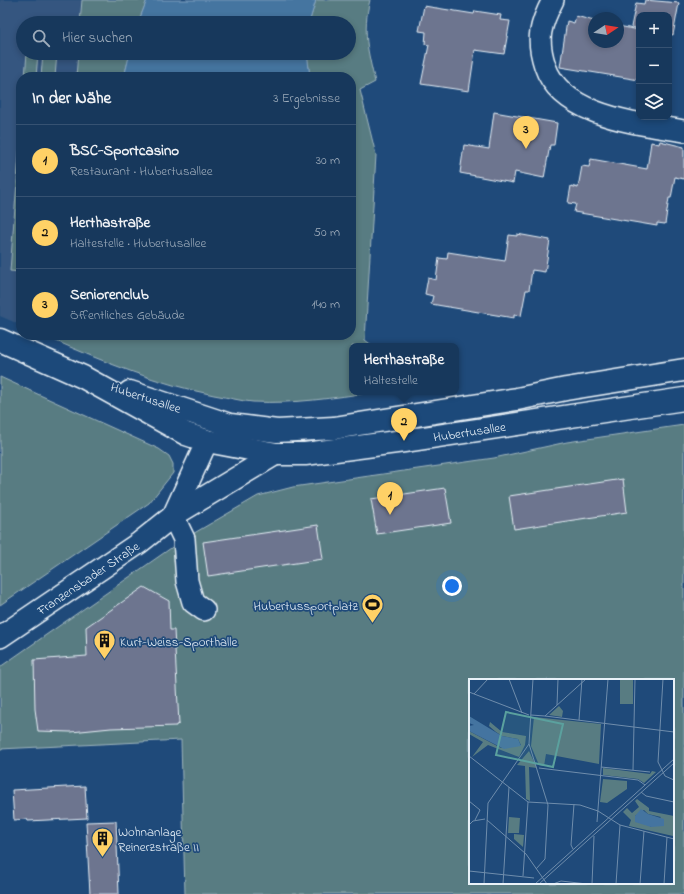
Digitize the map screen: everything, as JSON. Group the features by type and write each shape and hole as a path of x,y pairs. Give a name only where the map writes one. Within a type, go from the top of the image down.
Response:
{"main road":[{"name":"Hubertusallee","path":"0,340 84,377 186,434 207,441 276,454 305,454 404,441 684,398"},
{"name":"Hubertusallee","path":"84,377 230,425 277,431 334,428 684,370"},
{"path":"207,441 230,425"}],"street":[{"path":"553,0 542,22 540,36 540,52 550,80 573,102 602,114 636,123 684,131"},
{"name":"Franzensbader Straße","path":"173,516 207,441"},
{"name":"Franzensbader Straße","path":"0,637 139,543 173,516 276,454"},
{"path":"173,516 184,539 187,581 193,602 204,610"}],"shaded area":[{"path":"0,0 82,0 81,16 16,16 16,60 77,60 76,72 16,72 16,323 0,316"},
{"path":"147,0 316,0 311,16 141,16"},
{"path":"128,60 308,60 309,72 125,72"}],"green space":[{"path":"82,0 147,0 141,16 81,16"},
{"path":"316,0 370,0 366,22 366,32 368,51 375,82 360,90 376,155 365,340 369,343 349,343 349,395 351,395 299,401 243,401 153,379 113,365 54,340 356,340 356,72 309,72 308,60 356,60 356,16 311,16"},
{"path":"26,60 37,60 36,72 25,72"},
{"path":"42,60 56,60 55,72 41,72"},
{"path":"77,60 128,60 125,72 76,72"},
{"path":"16,194 16,272 10,271"},
{"path":"0,377 159,449 169,456 173,464 173,473 149,503 0,605"},
{"name":"Hubertussportplatz","path":"684,425 684,894 185,894 181,740 0,749 0,667 184,539 258,496 293,487 494,458 567,442"}],"building":[{"path":"645,0 679,3 673,35 672,12 636,12 636,28 631,27 636,3 644,4"},
{"path":"424,6 474,14 475,11 501,15 500,20 510,21 504,54 475,50 469,91 421,84 429,45 425,44 426,32 419,31"},
{"path":"576,16 588,19 588,48 624,48 624,27 636,29 636,80 560,67 567,21 574,23"},
{"path":"494,112 557,123 554,145 550,145 544,178 515,172 513,183 460,173 464,145 489,149"},
{"path":"660,141 684,147 684,179 675,177 671,198 669,198 665,224 657,223 657,226 574,212 576,204 568,203 571,186 578,188 582,166 589,167 591,159 647,169 651,142 659,144"},
{"path":"517,234 550,240 545,272 532,270 529,290 526,290 521,316 514,315 514,318 431,304 433,296 425,294 428,278 436,280 439,258 447,259 448,252 505,261 509,235 517,236"},
{"path":"623,479 627,512 514,529 509,496"},
{"path":"445,488 451,523 377,534 371,499"},
{"path":"318,525 323,559 208,576 203,542"},
{"name":"Kurt-Weiss-Sporthalle","path":"144,587 169,601 170,630 174,630 179,724 176,726 111,728 71,732 38,731 35,709 34,660 87,656 86,627"},
{"path":"85,786 87,818 28,821 27,819 14,820 12,790"},
{"name":"Wohnanlage Reinerzstraße II","path":"116,821 119,894 90,894 86,822"}],"place":[{"name":"Seniorenclub","path":"526,149"},
{"name":"Herthastraße","path":"404,441"},
{"name":"BSC-Sportcasino","path":"390,515"},
{"name":"Hubertussportplatz","path":"373,624"},
{"name":"Kurt-Weiss-Sporthalle","path":"105,660"},
{"name":"Wohnanlage Reinerzstraße II","path":"103,858"}]}
